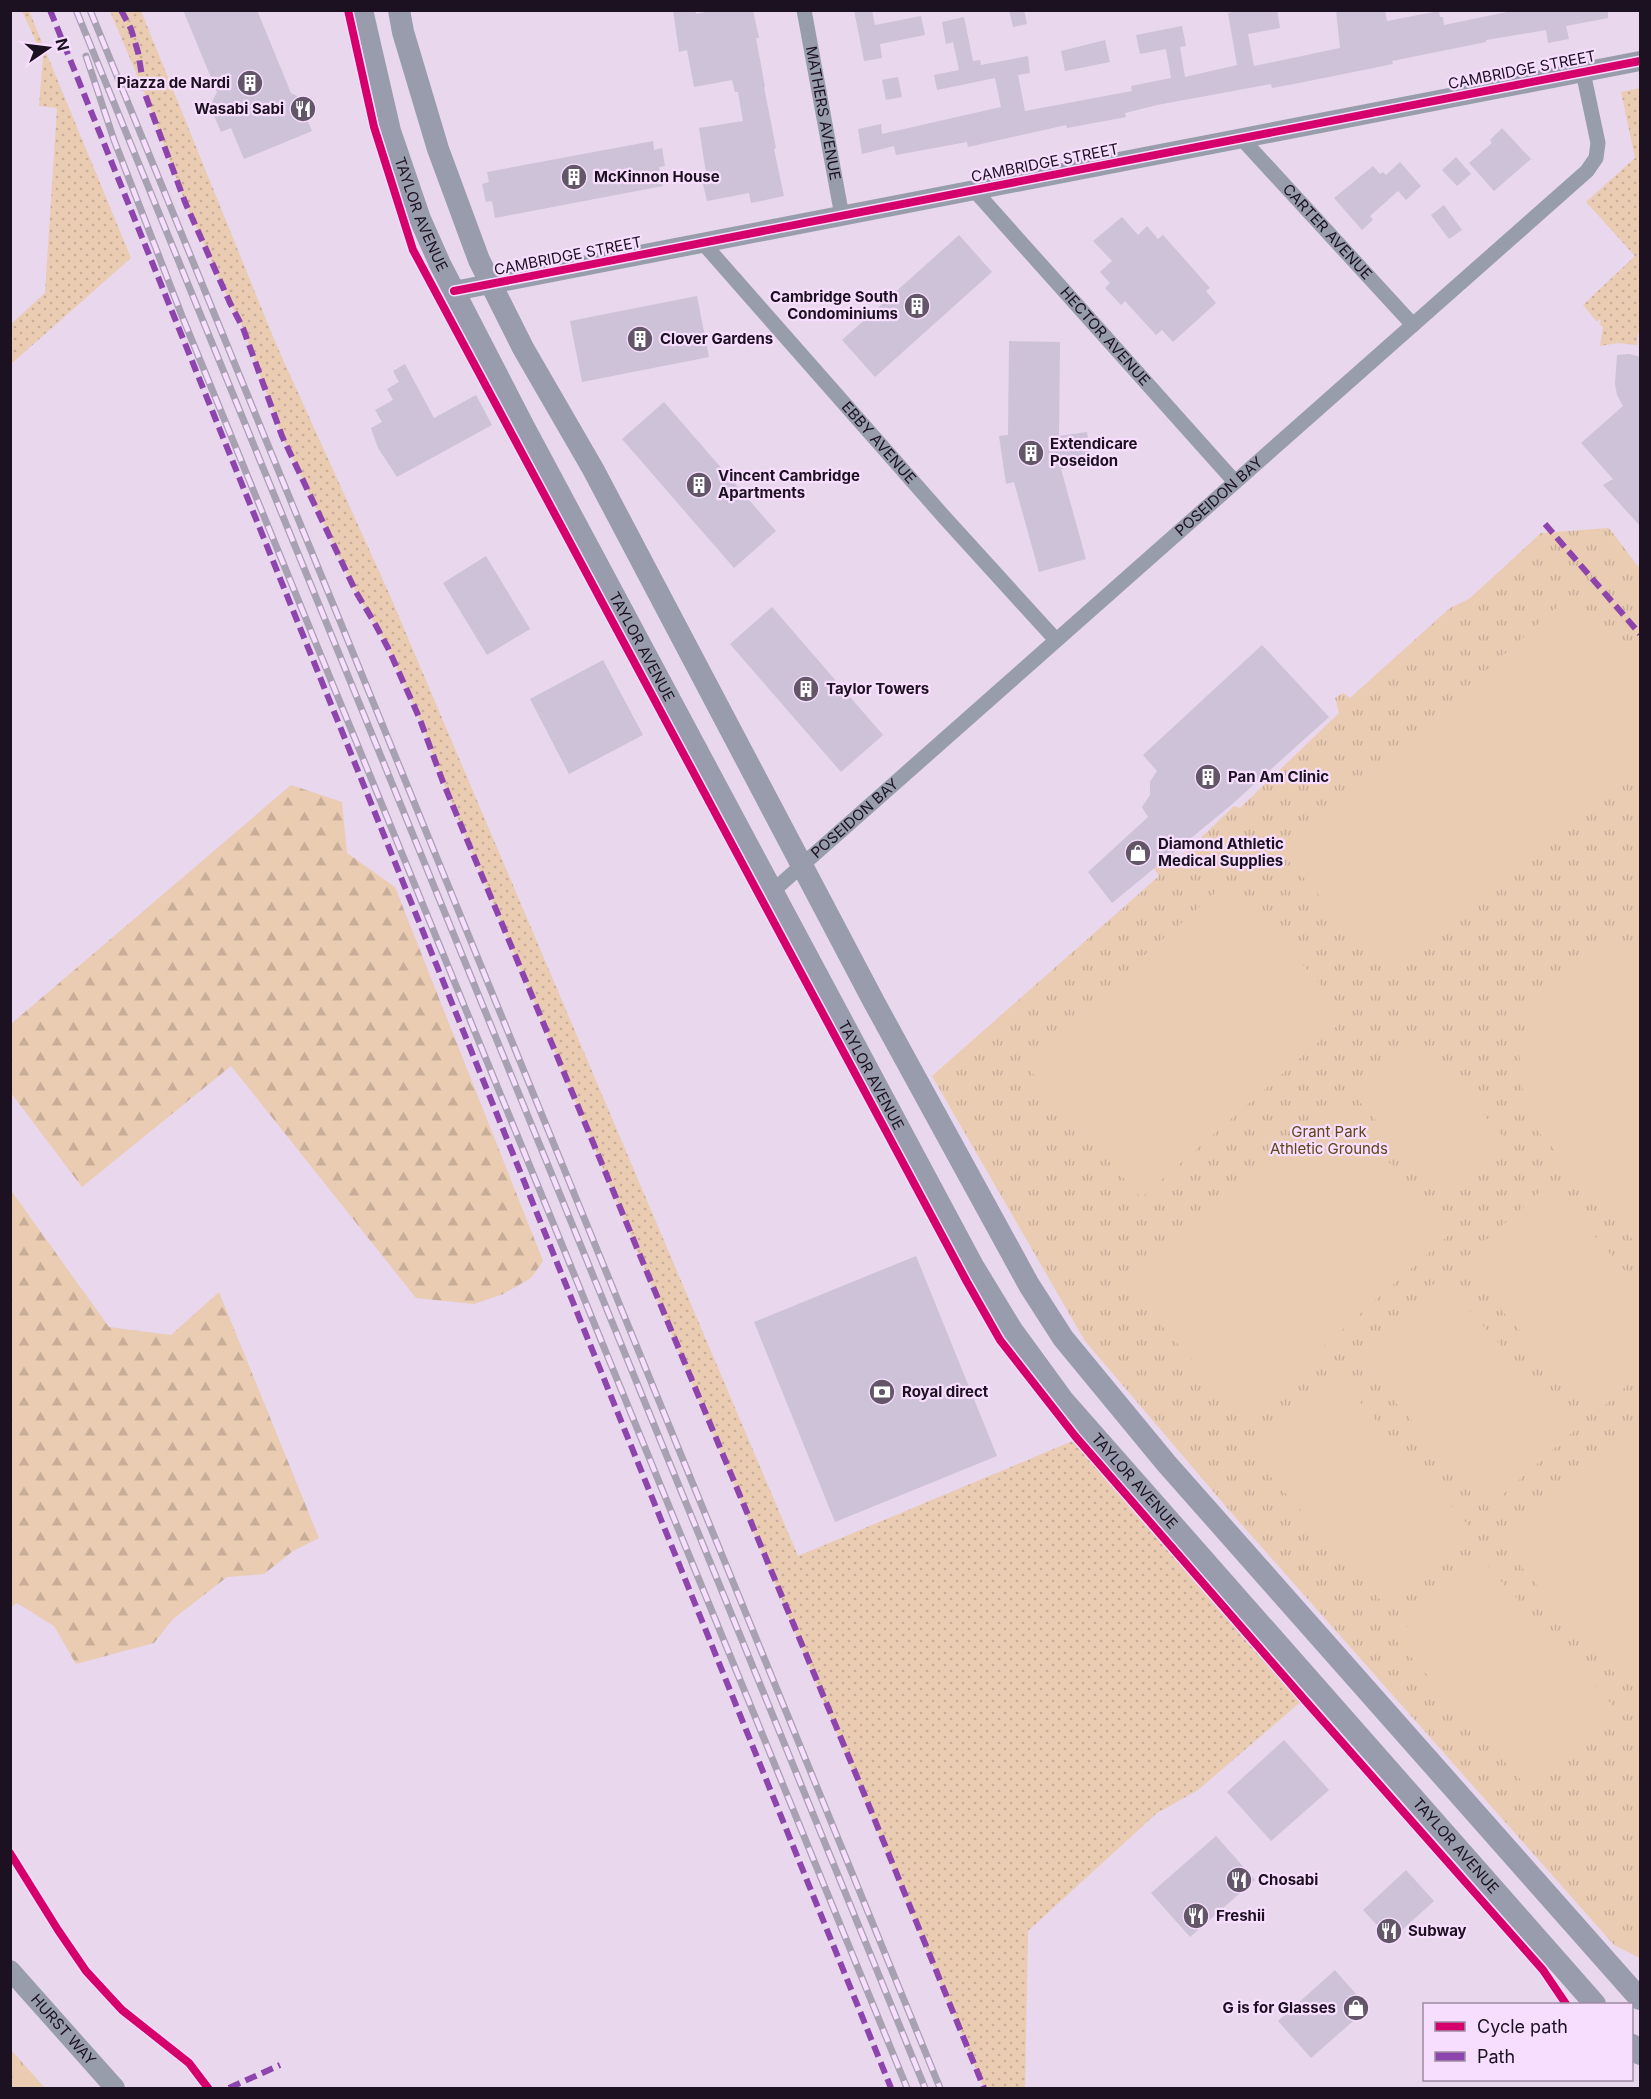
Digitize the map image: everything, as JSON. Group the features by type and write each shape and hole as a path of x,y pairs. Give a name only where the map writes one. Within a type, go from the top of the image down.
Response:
{"main road":[{"name":"TAYLOR AVENUE","path":"362,10 390,131 420,219 454,291 524,427 774,890 915,1159 994,1302 1048,1381 1432,1822 1594,2003"},
{"path":"399,10 403,32 438,149 479,260 491,285 523,348 593,469 985,1208 1029,1286 1063,1338 1166,1463 1641,2000"},
{"path":"1586,1937 1635,1971 1641,1972"}],"street":[{"name":"MATHERS AVENUE","path":"804,10 842,216"},
{"name":"CAMBRIDGE STREET","path":"454,291 1641,61"},
{"name":"POSEIDON BAY","path":"774,890 1587,171 1596,158 1598,143 1583,72"},
{"name":"CARTER AVENUE","path":"1242,139 1413,325"},
{"name":"HECTOR AVENUE","path":"975,191 1235,482"},
{"name":"EBBY AVENUE","path":"703,243 945,518 1056,640"},
{"name":"HURST WAY","path":"10,1970 115,2088"}],"green space":[{"path":"22,11 29,11 131,258 11,364 11,324 45,293 57,108 39,106 43,57"},
{"path":"110,11 141,11 276,344 388,591 798,1556 1092,1433 1317,1688 1198,1790 1157,1813 1028,1931 1025,2088 984,2088 443,782 419,717 388,648 356,592 282,436 243,328 185,202 145,94"},
{"path":"1640,88 1640,333 1638,333 1637,345 1617,343 1600,346 1603,327 1599,324 1601,321 1599,319 1597,322 1583,305 1635,256 1586,202 1635,158 1621,92"},
{"name":"Grant Park Athletic Grounds","path":"1609,528 1640,569 1640,1958 1614,1945 1235,1517 1085,1341 932,1076 1159,876 1154,868 1174,853 1179,859 1234,806 1240,808 1339,713 1335,698 1343,693 1350,698 1450,608 1469,599 1541,533"},
{"path":"1571,595 1640,673 1640,759 1393,979 1281,852"},
{"path":"291,785 342,802 347,853 395,887 543,1261 531,1278 503,1294 474,1304 416,1298 231,1066 82,1187 11,1093 11,1024"},
{"path":"1229,881 1348,1016 1141,1198 1023,1062"},
{"path":"1640,940 1640,1248 1536,1129 1523,1093 1519,1052 1527,1020 1542,992 1558,973 1587,952 1617,942"},
{"path":"1414,1037 1507,1141 1444,1197 1351,1092"},
{"path":"1338,1104 1451,1233 1243,1418 1128,1287"},
{"path":"1549,1184 1640,1288 1640,1374 1594,1415 1460,1263"},
{"path":"10,1189 109,1327 171,1335 219,1292 319,1538 293,1551 264,1574 227,1577 173,1619 154,1643 76,1664 54,1626 17,1603 11,1607"},
{"path":"1440,1278 1576,1429 1489,1507 1354,1356"},
{"path":"1336,1375 1469,1526 1383,1603 1249,1452"},
{"path":"1640,1424 1640,1658 1618,1677 1502,1545"},
{"path":"1482,1560 1617,1710 1529,1789 1394,1638"},
{"path":"11,2050 45,2088 11,2088"}],"building":[{"name":"Piazza de Nardi","path":"183,10 257,10 291,93 297,96 312,131 244,159 231,128 221,132 210,106 217,92"},
{"path":"673,10 695,10 696,14 715,10 753,10 759,38 756,38 764,87 776,148 774,149 784,196 751,203 749,193 707,201 702,180 707,179 699,128 743,121 738,92 735,92 732,80 694,87 687,50 679,52"},
{"path":"854,10 872,10 875,25 921,16 925,35 880,44 882,58 864,61"},
{"path":"1009,10 1024,10 1027,24 1013,27"},
{"path":"1241,10 1277,10 1280,28 1248,34 1254,66 1340,48 1336,10 1385,10 1387,21 1439,11 1444,25 1517,10 1608,10 1608,18 1566,26 1569,39 1548,43 1546,30 1486,40 1486,42 1392,61 1393,64 1304,82 1272,88 1271,84 1157,105 1125,113 1126,117 1067,128 1066,125 968,147 967,142 896,155 894,146 862,154 858,129 881,124 882,134 1001,107 995,78 937,90 934,75 959,70 953,42 946,44 942,22 964,17 973,61 980,60 981,65 1028,56 1030,73 1018,75 1025,111 1132,91 1131,86 1171,78 1166,49 1140,54 1136,35 1182,26 1186,46 1180,47 1185,77 1237,65 1228,13"},
{"path":"1105,40 1110,62 1065,71 1061,51"},
{"path":"898,77 902,97 886,100 882,80"},
{"path":"1502,128 1531,159 1494,191 1469,163 1492,143 1490,140"},
{"name":"McKinnon House","path":"653,141 654,150 662,148 665,166 659,167 663,186 495,218 492,201 486,202 482,184 489,182 487,172"},
{"path":"1456,157 1471,174 1457,186 1442,170"},
{"path":"1400,162 1421,186 1406,200 1398,191 1370,216 1373,220 1362,230 1334,198 1373,166 1380,174 1383,172 1386,175"},
{"path":"1444,205 1462,230 1449,239 1431,215"},
{"path":"1122,217 1138,235 1147,226 1158,239 1163,235 1210,288 1206,291 1216,303 1173,342 1162,330 1156,335 1125,301 1121,305 1105,288 1110,283 1100,272 1112,261 1093,241"},
{"name":"Cambridge South Condominiums","path":"959,235 992,272 875,377 842,340"},
{"name":"Clover Gardens","path":"697,296 709,357 582,382 570,321"},
{"name":"Extendicare Poseidon","path":"1009,341 1060,342 1059,436 1087,432 1092,463 1061,469 1086,559 1039,572 1014,482 1006,484 999,436 1008,435"},
{"path":"1629,354 1641,357 1641,527 1603,485 1613,479 1581,443 1623,406 1617,395 1615,384 1617,355"},
{"path":"405,364 434,418 476,395 492,425 397,477 378,448 371,428 382,422 375,410 393,400 387,389 399,382 393,371"},
{"name":"Vincent Cambridge Apartments","path":"664,402 776,531 734,568 622,439"},
{"path":"486,556 530,629 487,655 443,583"},
{"name":"Taylor Towers","path":"772,607 883,735 841,772 730,644"},
{"name":"Pan Am Clinic","path":"1262,645 1329,717 1230,806 1112,903 1088,872 1148,817 1142,807 1150,795 1150,782 1157,771 1143,755"},
{"path":"603,660 643,735 569,774 530,699"},
{"path":"916,1256 997,1456 835,1522 754,1322"},
{"path":"1284,1740 1329,1790 1271,1841 1227,1792"},
{"path":"1216,1836 1255,1880 1190,1937 1151,1893"},
{"path":"1406,1870 1434,1901 1391,1940 1363,1910"},
{"path":"1335,1970 1368,2008 1311,2058 1278,2021"}],"railway":[{"path":"76,10 925,2088"},
{"path":"90,10 940,2088"},
{"path":"86,56 114,140 182,316 907,2088"}],"marked path":[{"path":"50,10 891,2088"},
{"path":"121,10 131,29 138,52 145,94 185,202 243,328 282,436 356,592 388,648 419,717 443,782 865,1796 984,2088"},
{"path":"1545,524 1640,634"},
{"path":"229,2088 280,2065"}],"cycle path":[{"path":"348,10 374,127 413,250 1000,1340 1075,1436 1543,1970 1565,2003"},
{"path":"454,291 1640,61"},
{"path":"10,1853 86,1971 122,2010 189,2063 208,2088"}],"place":[{"name":"Piazza de Nardi","path":"250,83"},
{"name":"Wasabi Sabi","path":"303,109"},
{"name":"McKinnon House","path":"574,177"},
{"name":"Cambridge South Condominiums","path":"917,306"},
{"name":"Clover Gardens","path":"640,339"},
{"name":"Extendicare Poseidon","path":"1031,453"},
{"name":"Vincent Cambridge Apartments","path":"699,485"},
{"name":"Taylor Towers","path":"806,689"},
{"name":"Pan Am Clinic","path":"1208,777"},
{"name":"Diamond Athletic Medical Supplies","path":"1138,853"},
{"name":"Royal direct","path":"882,1392"},
{"name":"Chosabi","path":"1239,1880"},
{"name":"Freshii","path":"1196,1916"},
{"name":"Subway","path":"1389,1931"},
{"name":"G is for Glasses","path":"1356,2008"}]}
